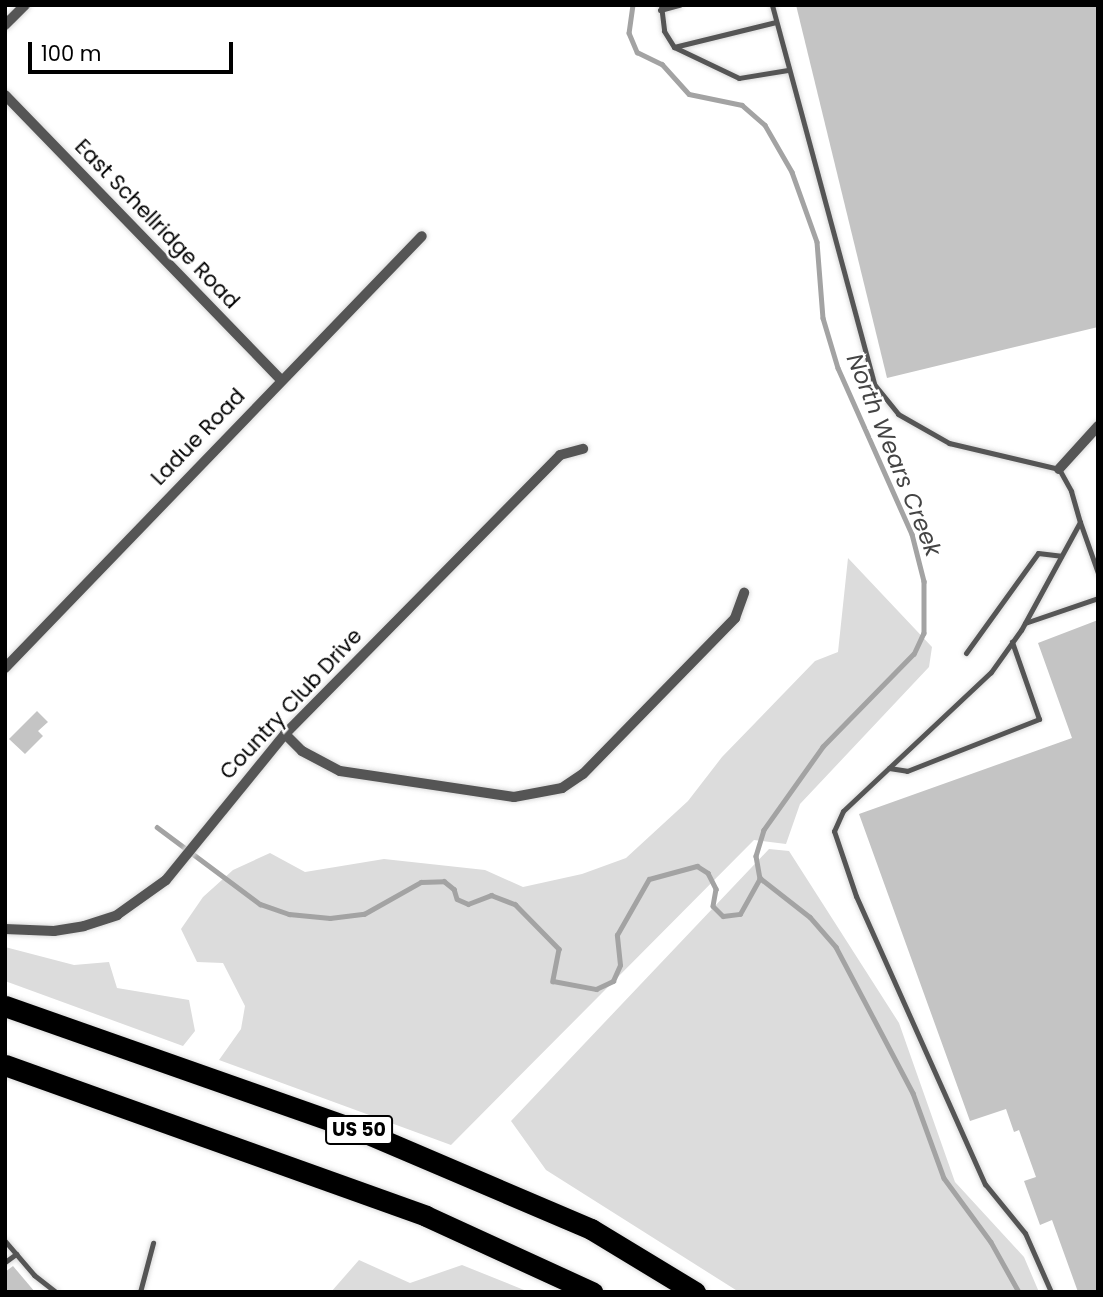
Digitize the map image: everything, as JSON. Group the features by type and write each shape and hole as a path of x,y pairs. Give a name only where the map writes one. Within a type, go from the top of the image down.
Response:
{"highway":[{"name":"US 50","path":"5,1006 366,1133 591,1229 695,1292"},
{"path":"5,1065 426,1216 592,1292"}],"street":[{"path":"5,25 25,5"},
{"name":"East Schellridge Road","path":"5,95 280,379"},
{"name":"Ladue Road","path":"5,668 280,379 422,236"},
{"path":"1059,469 1098,426"},
{"name":"Country Club Drive","path":"5,929 54,931 117,915 166,880 285,734 560,455 583,449"},
{"path":"285,734 302,751 340,771 514,797 562,788 601,757 736,618 744,593"}],"lane":[{"path":"679,5 661,7 664,32 674,47 739,78 788,70"},
{"path":"772,5 788,70 822,179 874,384 898,414 949,443 1059,469 1071,491 1098,573"},
{"path":"674,47 776,22"},
{"path":"1051,1292 1025,1233 985,1184 856,896 834,831 843,811 991,672 1025,623 1080,522"},
{"path":"965,653 1038,554 1061,556"},
{"path":"1025,623 1098,598"},
{"path":"889,768 907,771 1039,719 1012,642"},
{"path":"5,1241 56,1292"},
{"path":"139,1292 153,1243"},
{"path":"5,1262 16,1254"}],"shaded area":[{"path":"848,558 932,647 929,667 800,804 786,844 754,840 451,1145 219,1060 241,1029 245,1006 223,963 197,962 181,929 203,897 233,870 270,853 305,872 384,859 485,870 523,887 582,874 626,858 688,801 722,757 815,661 838,652"},
{"path":"769,849 789,851 899,1023 955,1182 1024,1257 1039,1292 739,1292 546,1170 511,1121"},
{"path":"5,947 74,965 109,962 117,988 189,1000 195,1031 183,1046 5,981"},
{"path":"359,1260 410,1283 462,1265 529,1292 331,1292"}],"building":[{"path":"796,5 1098,5 1098,327 887,378"},
{"path":"1098,620 1098,1292 1078,1292 1052,1220 1040,1225 1024,1181 1036,1177 1019,1130 1014,1132 1006,1109 970,1121 859,814 1072,738 1038,643"},
{"path":"37,711 48,722 38,731 43,736 25,754 9,739"},
{"path":"13,1266 35,1292 5,1292 5,1272"}],"waterway":[{"name":"North Wears Creek","path":"633,5 629,33 637,52 662,64 689,94 742,105 765,125 792,172 817,242 823,318 838,368 912,534 924,581 924,633 914,654 823,747 764,830 756,856 760,878 810,917 836,947 913,1093 944,1178 991,1242 1019,1292"},
{"path":"157,827 260,904 289,914 330,918 364,914 421,882 444,881 454,889 457,899 468,904 491,895 515,904 559,949 553,981 596,989 613,981 620,965 617,935 649,879 697,866 708,873 716,889 713,906 723,916 740,914 760,878"}]}
